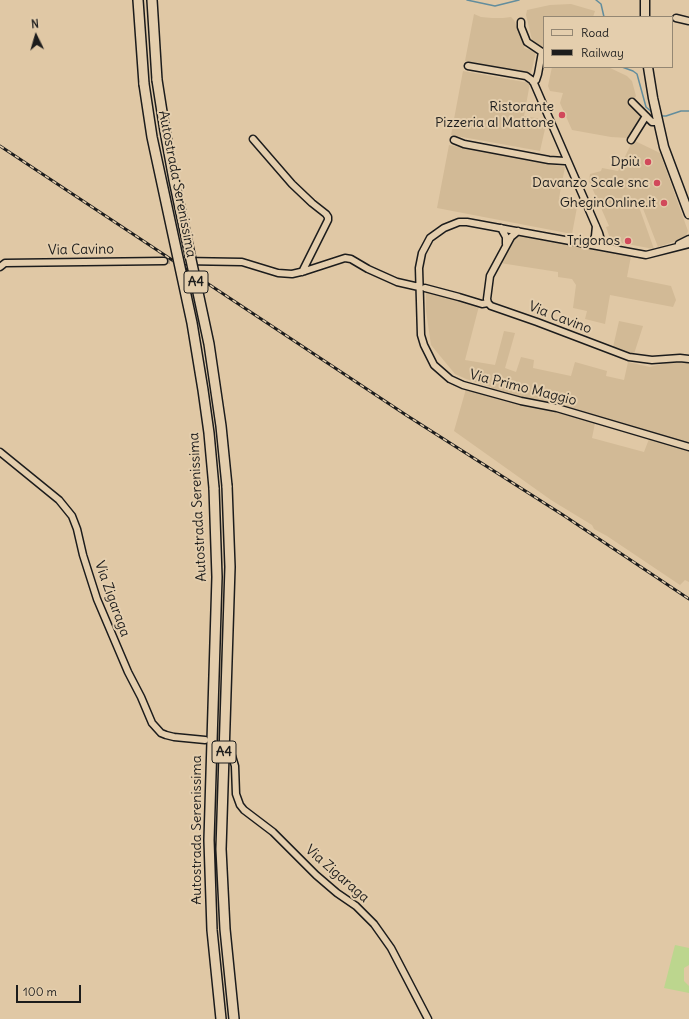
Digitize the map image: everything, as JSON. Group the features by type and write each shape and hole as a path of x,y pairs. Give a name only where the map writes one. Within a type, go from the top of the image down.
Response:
{"highway":[{"name":"Autostrada Serenissima","path":"138,0 144,84 152,137 193,329 209,433 214,488 217,576 209,847 212,930 221,1019"},
{"name":"Autostrada Serenissima","path":"152,0 157,80 174,180 209,344 221,426 227,486 230,567 222,849 225,928 234,1019"}],"main road":[{"path":"645,0 645,16"},
{"path":"648,68 655,109 664,147 689,214"}],"street":[{"path":"676,18 689,21"},
{"path":"521,22 521,27 527,42 542,52 538,74 536,80 533,82"},
{"path":"468,66 526,76 533,82 595,225 601,240 600,246"},
{"path":"632,102 652,122 658,121"},
{"path":"631,140 646,116"},
{"path":"253,138 292,184 328,217 328,220 302,272"},
{"path":"454,140 464,144 549,160 567,160"},
{"name":"Via Primo Maggio","path":"689,243 646,255 468,222 451,225 437,232 430,238 422,253 419,268 422,288 421,335 424,345 434,365 450,379 470,387 520,401 557,408 689,447"},
{"path":"592,245 596,233 595,225"},
{"path":"501,228 506,237 506,244"},
{"path":"488,303 487,299 490,276 506,244 518,231"},
{"name":"Via Cavino","path":"183,261 242,262 278,273 292,274 345,258 351,259 368,269 397,282 482,304 488,303 491,306 629,357 652,360 680,358 689,359"},
{"name":"Via Cavino","path":"0,267 5,263 164,261"},
{"name":"Via Zigaraga","path":"0,452 59,500 72,516 99,605 152,723 161,733 166,735 205,740"},
{"name":"Via Zigaraga","path":"232,756 235,766 236,794 240,805 244,810 273,832 316,875 337,893 356,906 374,924 391,948 428,1019"}],"shaded area":[{"path":"571,4 595,11 593,16 543,16 543,47 533,44 526,15 527,10 550,5"},
{"path":"474,14 481,17 492,18 511,17 514,20 525,45 524,48 536,52 531,73 465,61"},
{"path":"552,68 610,68 627,76 632,81 636,96 632,103 644,116 635,131 632,129 628,138 611,137 572,130 560,103 563,93 550,91 548,86"},
{"path":"463,71 530,83 524,116 547,120 540,151 451,135"},
{"path":"633,140 660,153 688,231 686,236 682,239 658,247 642,206 639,207 654,249 611,241 606,227 609,226 589,181 590,174 601,171 602,168 618,171"},
{"path":"449,145 565,167 559,198 578,202 572,234 437,208"},
{"path":"522,235 631,256 627,277 671,286 676,300 673,307 610,295 605,324 585,319 587,311 573,308 576,285 572,279 558,277 558,272 500,263 513,239"},
{"path":"426,291 479,306 465,360 495,365 504,331 515,333 505,368 516,372 521,357 534,360 533,368 571,376 575,362 607,371 606,376 624,380 628,362 650,367 673,361 689,362 689,443 552,402 526,398 491,389 491,387 455,374 431,345 426,311"},
{"path":"619,321 643,326 634,354 613,347"},
{"path":"466,389 507,402 547,410 595,423 592,438 644,452 649,439 689,450 689,582 685,580 680,585 607,536 594,529 592,525 551,500 454,431"}],"green space":[{"path":"675,945 689,948 689,965 684,968 684,981 689,986 689,993 664,988"}],"waterway":[{"path":"467,0 495,6 519,0"},
{"path":"596,0 601,4 604,16"},
{"path":"625,68 637,74 646,107 653,113"},
{"path":"660,116 666,116 681,111 689,111"}],"tunnel":[{"path":"164,261 181,261"},
{"path":"209,740 226,748 232,756"}],"railway":[{"path":"0,146 406,415 563,515 689,599"}],"place":[{"name":"Ristorante Pizzeria al Mattone","path":"562,115"},
{"name":"Dpiù","path":"648,162"},
{"name":"Davanzo Scale snc","path":"657,183"},
{"name":"GheginOnline.it","path":"664,203"},
{"name":"Trigonos","path":"628,241"}]}
